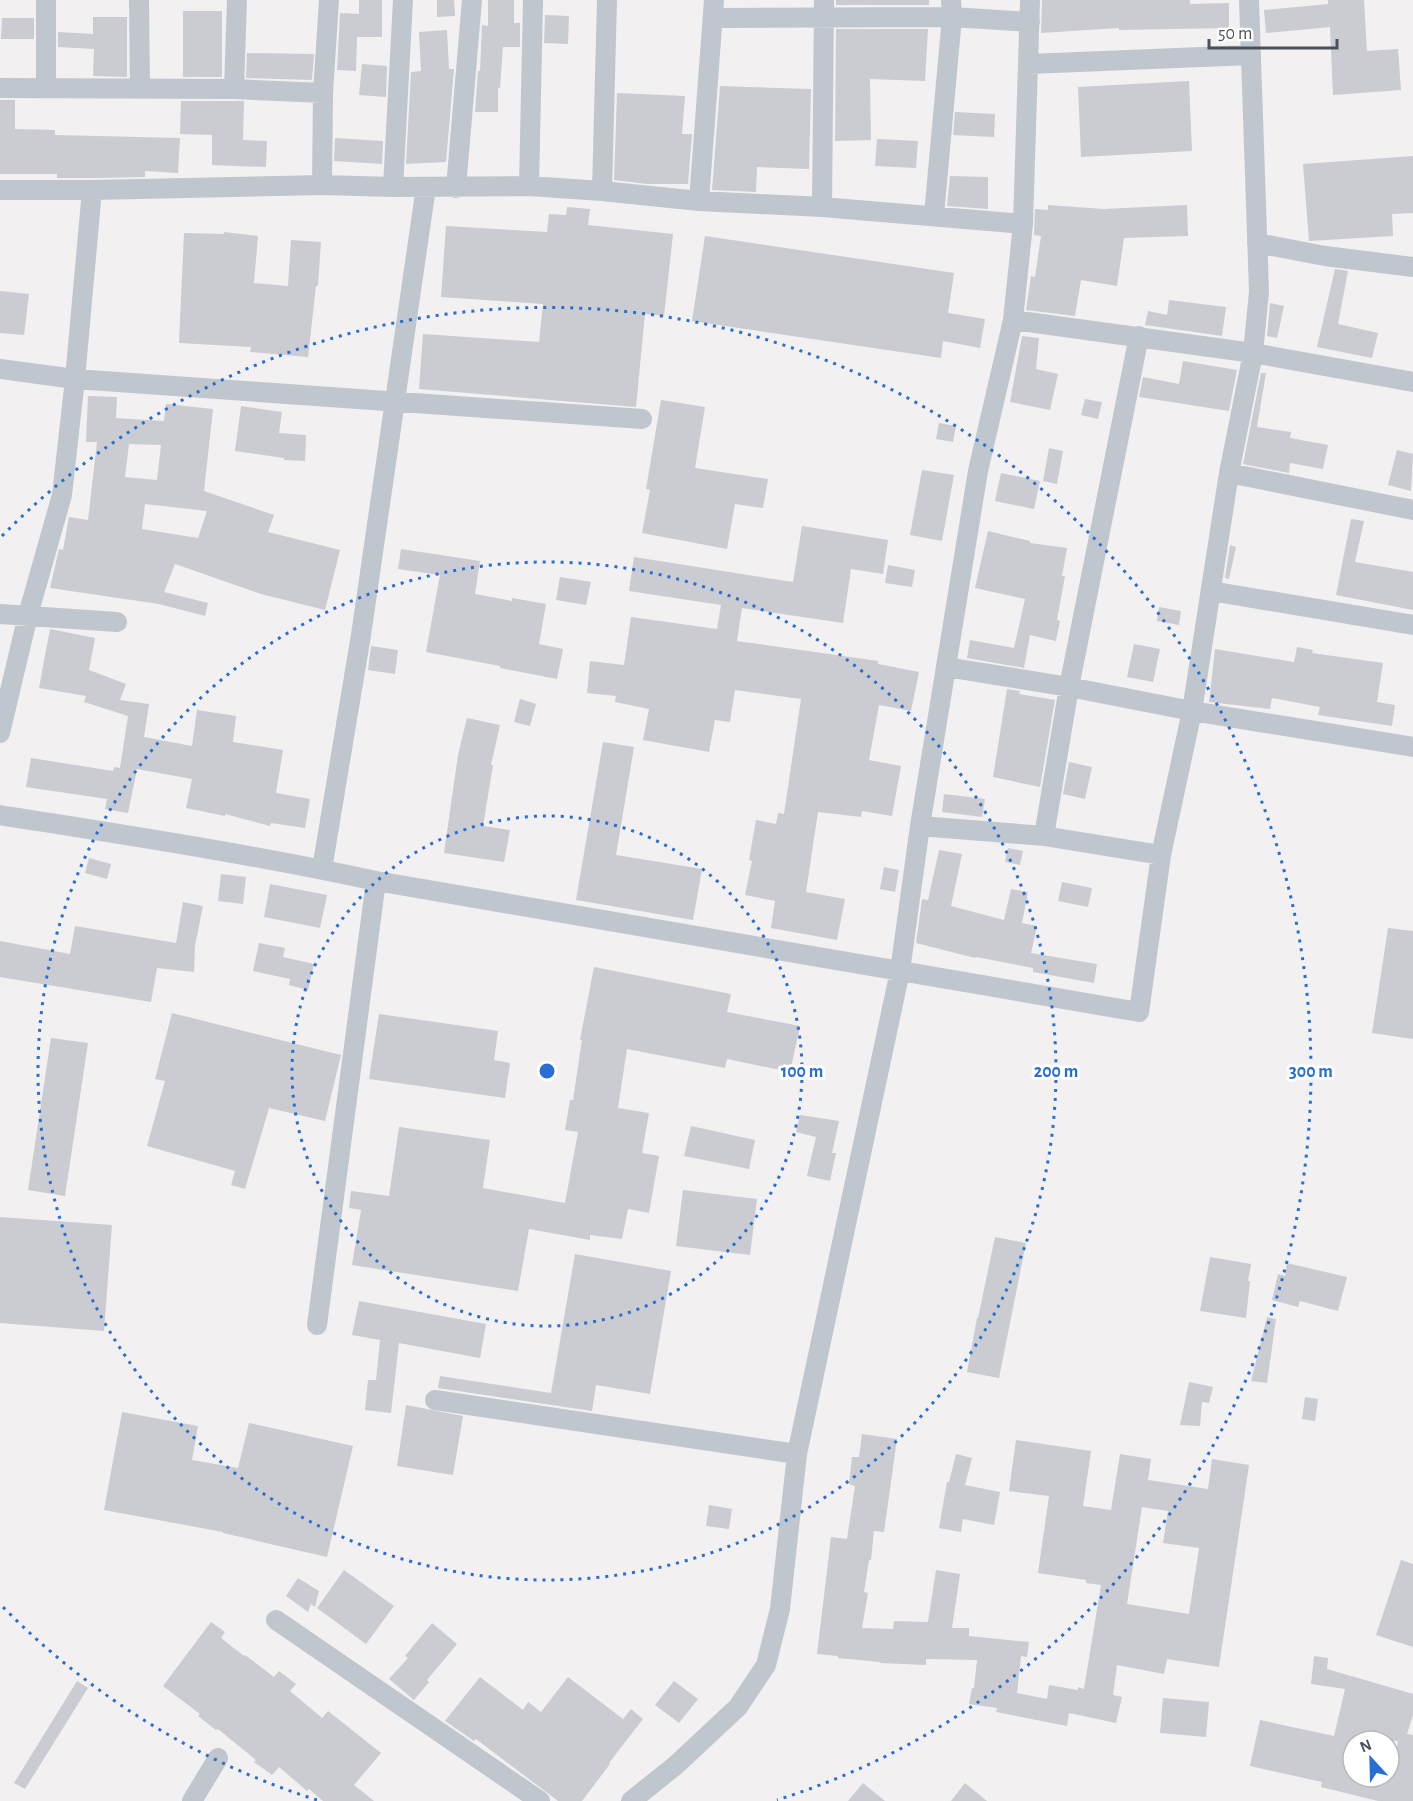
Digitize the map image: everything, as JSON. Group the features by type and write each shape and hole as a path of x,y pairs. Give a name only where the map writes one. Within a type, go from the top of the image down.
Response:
{"street":[{"path":"45,0 46,88"},
{"path":"139,0 140,88"},
{"path":"234,89 237,0"},
{"path":"322,185 323,93 329,0"},
{"path":"393,188 403,0"},
{"path":"456,188 472,0"},
{"path":"529,186 533,0"},
{"path":"602,191 607,0"},
{"path":"631,1801 676,1765 738,1707 766,1665 780,1609 796,1454 900,971 920,826 978,471 1013,320 1023,224 1030,0"},
{"path":"0,815 1139,1012 1161,855 1192,711 1229,473 1253,353 1259,292 1249,0"},
{"path":"822,207 824,8"},
{"path":"699,201 714,9 952,8 1030,22"},
{"path":"934,215 952,8"},
{"path":"1029,64 1251,55"},
{"path":"0,88 234,89 323,93"},
{"path":"0,190 322,185 393,188 529,186 699,201 934,215 1023,224"},
{"path":"322,869 361,635 426,187"},
{"path":"0,734 27,615 62,495 92,190"},
{"path":"1257,243 1325,256 1413,267"},
{"path":"1013,320 1253,353 1413,382"},
{"path":"1044,836 1069,687 1139,336"},
{"path":"0,369 75,379 642,419"},
{"path":"1229,473 1413,510"},
{"path":"1211,591 1413,625"},
{"path":"0,614 117,622"},
{"path":"946,667 1069,687 1192,711 1413,747"},
{"path":"920,826 1044,836 1161,855"},
{"path":"317,1325 376,881"},
{"path":"435,1400 796,1454"},
{"path":"276,1620 540,1801"},
{"path":"192,1801 218,1758"}],"building":[{"path":"359,0 382,0 382,37 357,37 356,71 337,70 340,13 359,14"},
{"path":"437,0 454,0 455,16 437,17"},
{"path":"488,0 514,0 514,23 520,23 520,47 503,47 500,88 498,88 498,112 475,112 482,25 488,26"},
{"path":"836,0 929,0 929,5 836,5"},
{"path":"1042,0 1190,0 1190,4 1229,3 1229,28 1119,30 1119,28 1041,33"},
{"path":"1328,0 1364,0 1367,51 1398,49 1401,90 1333,95 1330,27 1266,33 1264,10 1328,4"},
{"path":"183,11 222,11 222,77 183,77"},
{"path":"545,15 569,16 568,44 544,43"},
{"path":"93,17 127,17 127,77 93,76 94,49 58,47 58,32 93,34"},
{"path":"2,18 34,18 34,39 1,39"},
{"path":"836,29 928,29 925,81 870,79 871,140 835,141"},
{"path":"447,30 449,69 454,69 446,162 406,164 411,72 421,71 419,32"},
{"path":"247,53 314,54 312,80 246,78"},
{"path":"362,64 387,66 386,97 359,95"},
{"path":"1189,81 1192,151 1081,157 1078,87"},
{"path":"720,86 811,89 809,169 757,167 756,192 712,190"},
{"path":"617,93 685,96 682,134 692,134 688,184 647,184 614,180"},
{"path":"0,100 15,100 15,129 55,130 55,135 180,138 178,173 145,171 145,177 93,178 57,178 57,174 0,174"},
{"path":"181,101 244,101 243,140 267,141 266,167 212,165 212,135 180,134"},
{"path":"955,112 995,114 994,137 953,135"},
{"path":"335,138 383,141 382,164 334,161"},
{"path":"877,139 918,141 916,168 875,166"},
{"path":"1413,156 1413,213 1392,214 1393,236 1309,241 1303,164"},
{"path":"950,176 988,177 988,209 947,206"},
{"path":"1048,205 1104,209 1187,205 1188,236 1124,238 1117,286 1081,280 1075,316 1026,310 1031,276 1035,277 1041,236 1034,235 1035,209 1048,210"},
{"path":"567,207 590,209 588,225 673,234 664,316 645,314 636,407 419,389 423,334 539,342 543,304 441,297 446,226 547,232 549,214 566,215"},
{"path":"224,232 258,236 254,283 288,286 291,240 321,242 318,286 316,286 308,357 250,352 251,347 179,343 184,233 224,234"},
{"path":"705,236 954,273 948,313 985,319 980,348 943,341 941,358 692,321"},
{"path":"1335,269 1348,271 1338,324 1378,333 1372,358 1317,347"},
{"path":"0,291 29,294 24,335 0,333"},
{"path":"1169,300 1226,307 1222,336 1145,325 1148,311 1167,315"},
{"path":"1270,303 1284,306 1277,338 1267,336"},
{"path":"1022,336 1039,338 1036,369 1058,374 1050,410 1010,402"},
{"path":"1183,361 1237,370 1229,411 1139,397 1143,377 1179,384"},
{"path":"1261,373 1266,373 1257,427 1291,432 1290,438 1328,445 1323,469 1290,463 1289,473 1243,464"},
{"path":"88,396 117,397 116,418 164,421 166,404 213,409 204,491 274,515 268,532 340,550 325,610 261,594 175,564 164,592 208,603 205,616 159,604 50,588 59,549 63,550 69,517 88,520 97,442 86,442","holes":["129,444 161,445 157,480 125,477","145,504 207,511 198,538 142,529"]},
{"path":"1085,399 1102,402 1098,419 1081,415"},
{"path":"661,400 705,407 695,468 768,479 763,508 735,504 727,549 642,533 650,490 646,489"},
{"path":"241,406 282,412 279,433 306,435 305,461 284,460 284,458 235,451"},
{"path":"939,423 956,426 953,442 936,439"},
{"path":"1049,448 1063,451 1057,484 1043,481"},
{"path":"1397,450 1413,454 1411,491 1388,485"},
{"path":"922,470 954,475 942,541 910,535"},
{"path":"1001,473 1040,481 1034,509 995,501"},
{"path":"1351,519 1364,521 1355,562 1413,572 1413,610 1336,595"},
{"path":"802,526 888,540 883,574 851,569 843,623 742,608 737,641 878,661 878,664 919,672 911,711 879,705 869,760 901,766 892,816 862,811 861,817 818,812 806,892 845,899 837,940 771,928 775,901 745,895 752,861 749,860 756,820 776,824 778,813 784,814 801,699 735,690 730,722 715,720 709,752 643,740 649,709 615,702 616,696 587,693 590,661 624,665 631,617 717,629 721,605 629,591 634,557 793,582"},
{"path":"988,531 1030,541 1030,543 1067,548 1056,641 1030,635 1024,668 967,658 970,640 1014,648 1025,599 975,588"},
{"path":"1230,545 1236,547 1229,579 1225,578"},
{"path":"401,549 480,561 475,594 546,604 539,644 563,649 557,679 426,652 440,575 398,569"},
{"path":"888,565 915,570 912,587 885,583"},
{"path":"560,577 591,582 586,605 556,600"},
{"path":"1159,607 1181,611 1179,625 1157,621"},
{"path":"50,629 95,638 89,670 126,684 120,700 149,704 144,737 192,746 197,710 236,716 233,742 283,750 276,793 310,799 305,828 271,823 270,826 225,814 225,816 186,808 192,779 137,769 128,813 105,809 107,799 26,787 31,758 113,771 114,767 120,768 128,716 84,702 86,696 39,688"},
{"path":"1134,644 1160,649 1153,682 1127,677"},
{"path":"371,646 398,650 395,674 368,670"},
{"path":"1297,647 1313,650 1312,653 1383,663 1377,702 1395,705 1392,726 1318,715 1320,707 1272,698 1270,709 1209,702 1215,649 1294,662"},
{"path":"1007,689 1020,691 1019,694 1055,700 1040,787 993,777"},
{"path":"520,699 536,704 530,726 514,722"},
{"path":"467,718 500,725 491,765 493,765 483,826 510,830 504,862 444,853 458,755"},
{"path":"603,742 634,747 616,855 702,869 693,920 576,900"},
{"path":"1069,762 1092,767 1085,799 1063,794"},
{"path":"944,794 985,799 982,817 942,812"},
{"path":"1008,848 1023,851 1020,865 1005,862"},
{"path":"939,850 962,854 951,906 1004,920 1011,889 1028,892 1022,923 1037,926 1031,953 1097,964 1094,983 1033,972 1033,968 975,958 916,943 922,899 928,900"},
{"path":"89,858 111,864 107,879 85,873"},
{"path":"884,867 899,870 895,892 880,889"},
{"path":"221,874 246,877 243,904 218,901"},
{"path":"1062,882 1092,888 1088,907 1058,901"},
{"path":"270,884 327,895 320,928 264,917"},
{"path":"183,902 203,906 195,946 194,972 157,968 151,1002 0,977 0,941 70,954 75,926 176,943"},
{"path":"1388,928 1413,931 1413,1039 1372,1033"},
{"path":"259,943 285,948 283,957 314,964 308,990 289,985 290,979 253,971"},
{"path":"594,967 731,994 727,1012 800,1026 790,1072 727,1059 725,1068 627,1049 618,1108 649,1113 642,1153 659,1156 649,1213 628,1209 622,1239 590,1235 590,1240 529,1229 518,1291 352,1265 361,1210 349,1208 351,1191 389,1196 399,1127 490,1140 483,1188 565,1203 578,1132 565,1130 570,1100 573,1100 582,1040 580,1040"},
{"path":"172,1013 341,1055 325,1121 269,1108 245,1189 231,1185 235,1171 147,1146 165,1081 155,1079"},
{"path":"379,1014 498,1031 494,1060 510,1063 505,1098 369,1079"},
{"path":"51,1038 88,1043 65,1196 28,1190"},
{"path":"800,1115 839,1121 832,1153 836,1153 830,1181 807,1176 816,1137 796,1132"},
{"path":"691,1126 755,1140 749,1169 684,1156"},
{"path":"683,1190 757,1199 750,1255 676,1246"},
{"path":"0,1217 112,1225 104,1331 0,1323"},
{"path":"995,1237 1026,1243 999,1378 967,1372"},
{"path":"575,1254 671,1271 650,1394 596,1385 592,1411 438,1388 440,1376 551,1393"},
{"path":"1210,1257 1251,1264 1246,1318 1200,1311"},
{"path":"1287,1263 1347,1277 1338,1311 1300,1301 1298,1307 1272,1300 1278,1274 1285,1276"},
{"path":"359,1301 486,1324 480,1358 399,1343 391,1413 365,1410 368,1380 376,1380 380,1340 352,1335"},
{"path":"1267,1317 1276,1319 1267,1383 1251,1381"},
{"path":"1189,1382 1213,1387 1209,1403 1202,1402 1200,1426 1180,1425"},
{"path":"1305,1397 1318,1399 1315,1421 1302,1419"},
{"path":"406,1405 463,1416 453,1475 397,1466"},
{"path":"122,1412 198,1426 192,1460 238,1468 249,1423 353,1446 327,1557 223,1532 104,1510"},
{"path":"862,1434 897,1439 884,1532 874,1531 864,1592 868,1593 862,1628 893,1629 894,1621 928,1622 936,1570 960,1574 952,1628 969,1628 969,1636 1029,1642 1027,1657 1021,1656 1017,1693 1047,1699 1049,1685 1084,1689 1101,1585 1086,1583 1086,1580 1038,1573 1049,1496 1009,1491 1016,1440 1091,1451 1083,1506 1111,1510 1120,1454 1151,1459 1148,1480 1208,1489 1212,1459 1249,1465 1219,1667 1167,1659 1164,1674 1117,1665 1113,1695 1122,1697 1116,1723 1069,1713 1067,1726 996,1712 997,1708 969,1704 972,1688 974,1688 977,1660 926,1659 926,1665 880,1663 817,1654 831,1537 847,1539 855,1486 849,1484 852,1457 859,1457","holes":["1142,1507 1168,1511 1163,1543 1199,1548 1189,1614 1127,1604"]},
{"path":"956,1454 972,1458 965,1485 1000,1492 994,1525 963,1519 961,1532 939,1528 947,1482 949,1482"},
{"path":"709,1505 732,1509 729,1529 706,1526"},
{"path":"1401,1560 1413,1564 1413,1647 1376,1635"},
{"path":"344,1570 394,1606 366,1644 317,1608"},
{"path":"298,1578 319,1591 315,1607 311,1604 308,1612 286,1596"},
{"path":"211,1622 225,1632 221,1638 244,1656 274,1677 279,1671 296,1684 290,1691 322,1718 328,1711 381,1753 354,1785 374,1801 323,1801 309,1789 307,1791 279,1767 272,1775 163,1686"},
{"path":"432,1623 457,1644 427,1680 429,1682 414,1700 389,1679 408,1658 405,1656"},
{"path":"1314,1656 1328,1658 1327,1669 1413,1694 1413,1715 1407,1734 1413,1735 1413,1801 1378,1801 1321,1787 1322,1782 1250,1766 1260,1720 1334,1736 1345,1689 1311,1684"},
{"path":"480,1677 523,1710 528,1702 541,1712 568,1677 623,1719 631,1709 643,1719 582,1801 558,1801 476,1739 474,1741 445,1721"},
{"path":"77,1681 88,1688 25,1789 14,1783"},
{"path":"674,1681 698,1699 679,1723 655,1705"},
{"path":"1163,1698 1209,1702 1206,1737 1160,1733"},
{"path":"863,1783 885,1801 848,1801"},
{"path":"965,1783 987,1801 951,1801"}]}
